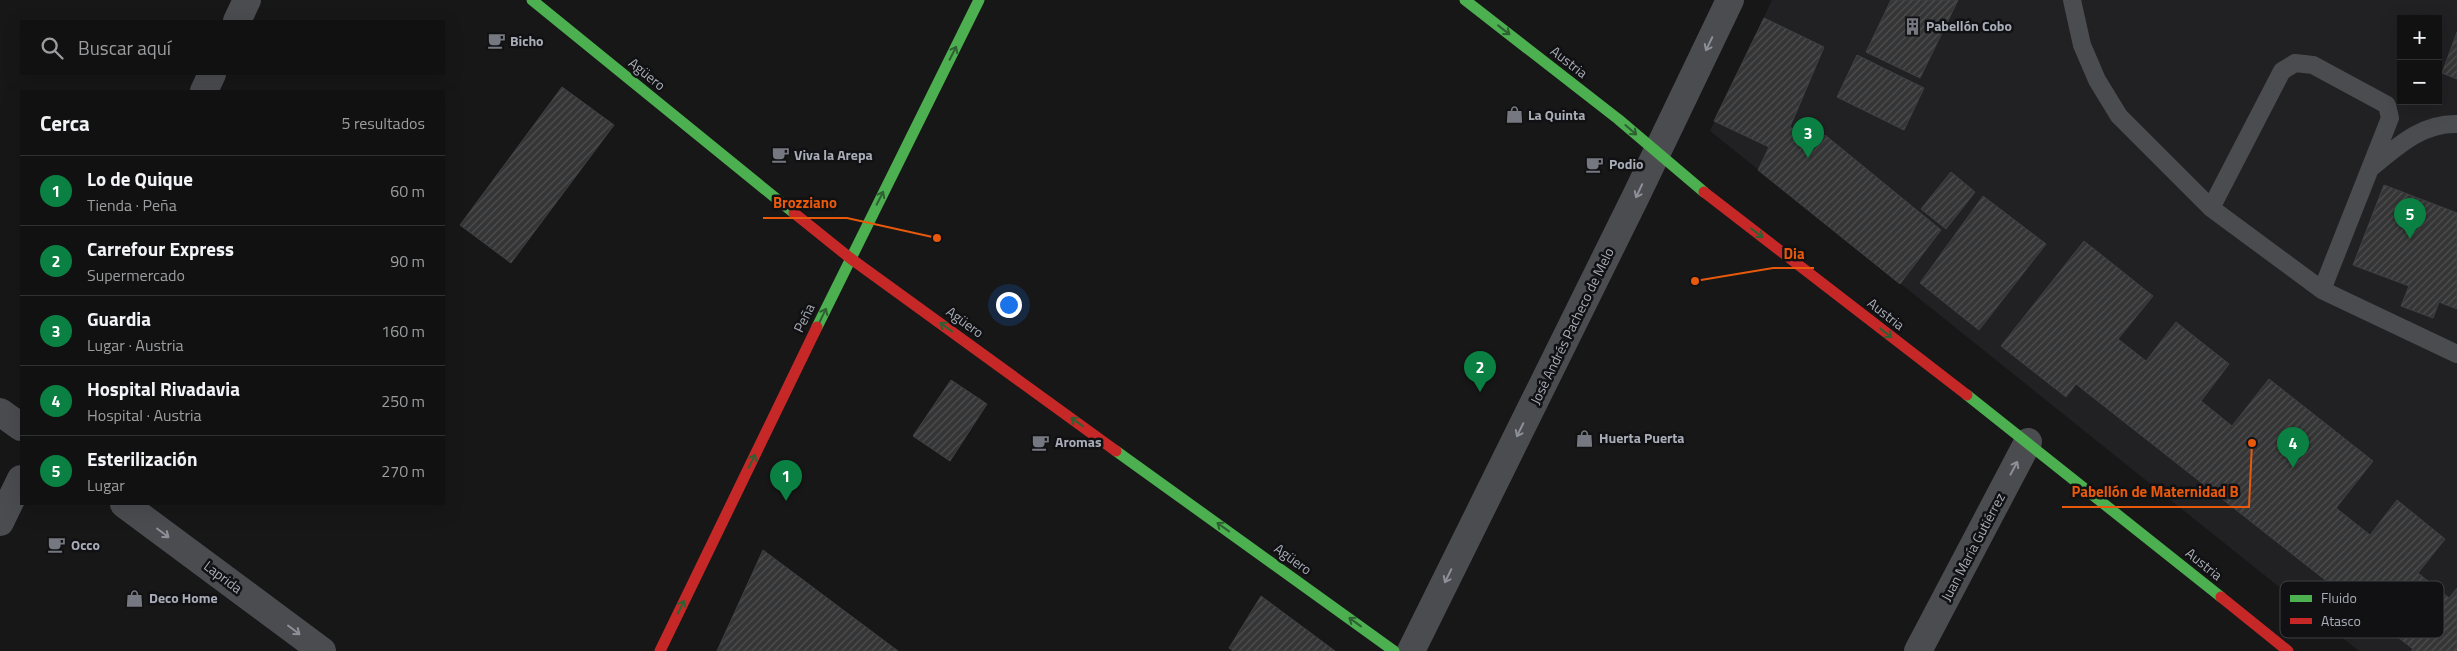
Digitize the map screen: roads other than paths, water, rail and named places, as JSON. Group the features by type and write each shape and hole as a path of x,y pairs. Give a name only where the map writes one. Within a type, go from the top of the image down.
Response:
{"street":[{"path":"237,20 247,0"},
{"name":"Agüero","path":"532,0 850,258 1394,651"},
{"name":"Peña","path":"660,651 850,258 979,0"},
{"name":"Austria","path":"1465,0 1618,119 1689,181 2028,442 2288,651"},
{"name":"José Andrés Pacheco de Melo","path":"1411,651 1730,0"},
{"path":"204,90 212,75"},
{"path":"0,412 20,426"},
{"name":"Juan María Gutiérrez","path":"1918,651 2028,442"},
{"path":"0,522 20,481"},
{"name":"Laprida","path":"125,505 322,651"}],"lane":[{"path":"2072,0 2082,45 2097,80 2119,116 2211,208 2322,290 2457,354"},
{"path":"2211,208 2282,71 2295,63 2313,65 2388,105 2390,118 2322,290"},
{"path":"2370,169 2410,136 2441,124 2457,124"}],"place":[{"name":"Pabellón Cobo","path":"1912,26"},
{"name":"Bicho","path":"496,41"},
{"name":"La Quinta","path":"1514,115"},
{"name":"Viva la Arepa","path":"780,155"},
{"name":"Guardia","path":"1808,158"},
{"name":"Podio","path":"1595,164"},
{"name":"Brozziano","path":"937,238"},
{"name":"Esterilización","path":"2410,239"},
{"name":"Dia","path":"1695,281"},
{"name":"Carrefour Express","path":"1480,392"},
{"name":"Huerta Puerta","path":"1585,438"},
{"name":"Aromas","path":"1041,442"},
{"name":"Pabellón de Maternidad B","path":"2252,443"},
{"name":"Hospital Rivadavia","path":"2293,468"},
{"name":"Lo de Quique","path":"786,501"},
{"name":"Occo","path":"57,545"},
{"name":"Deco Home","path":"135,598"}]}
